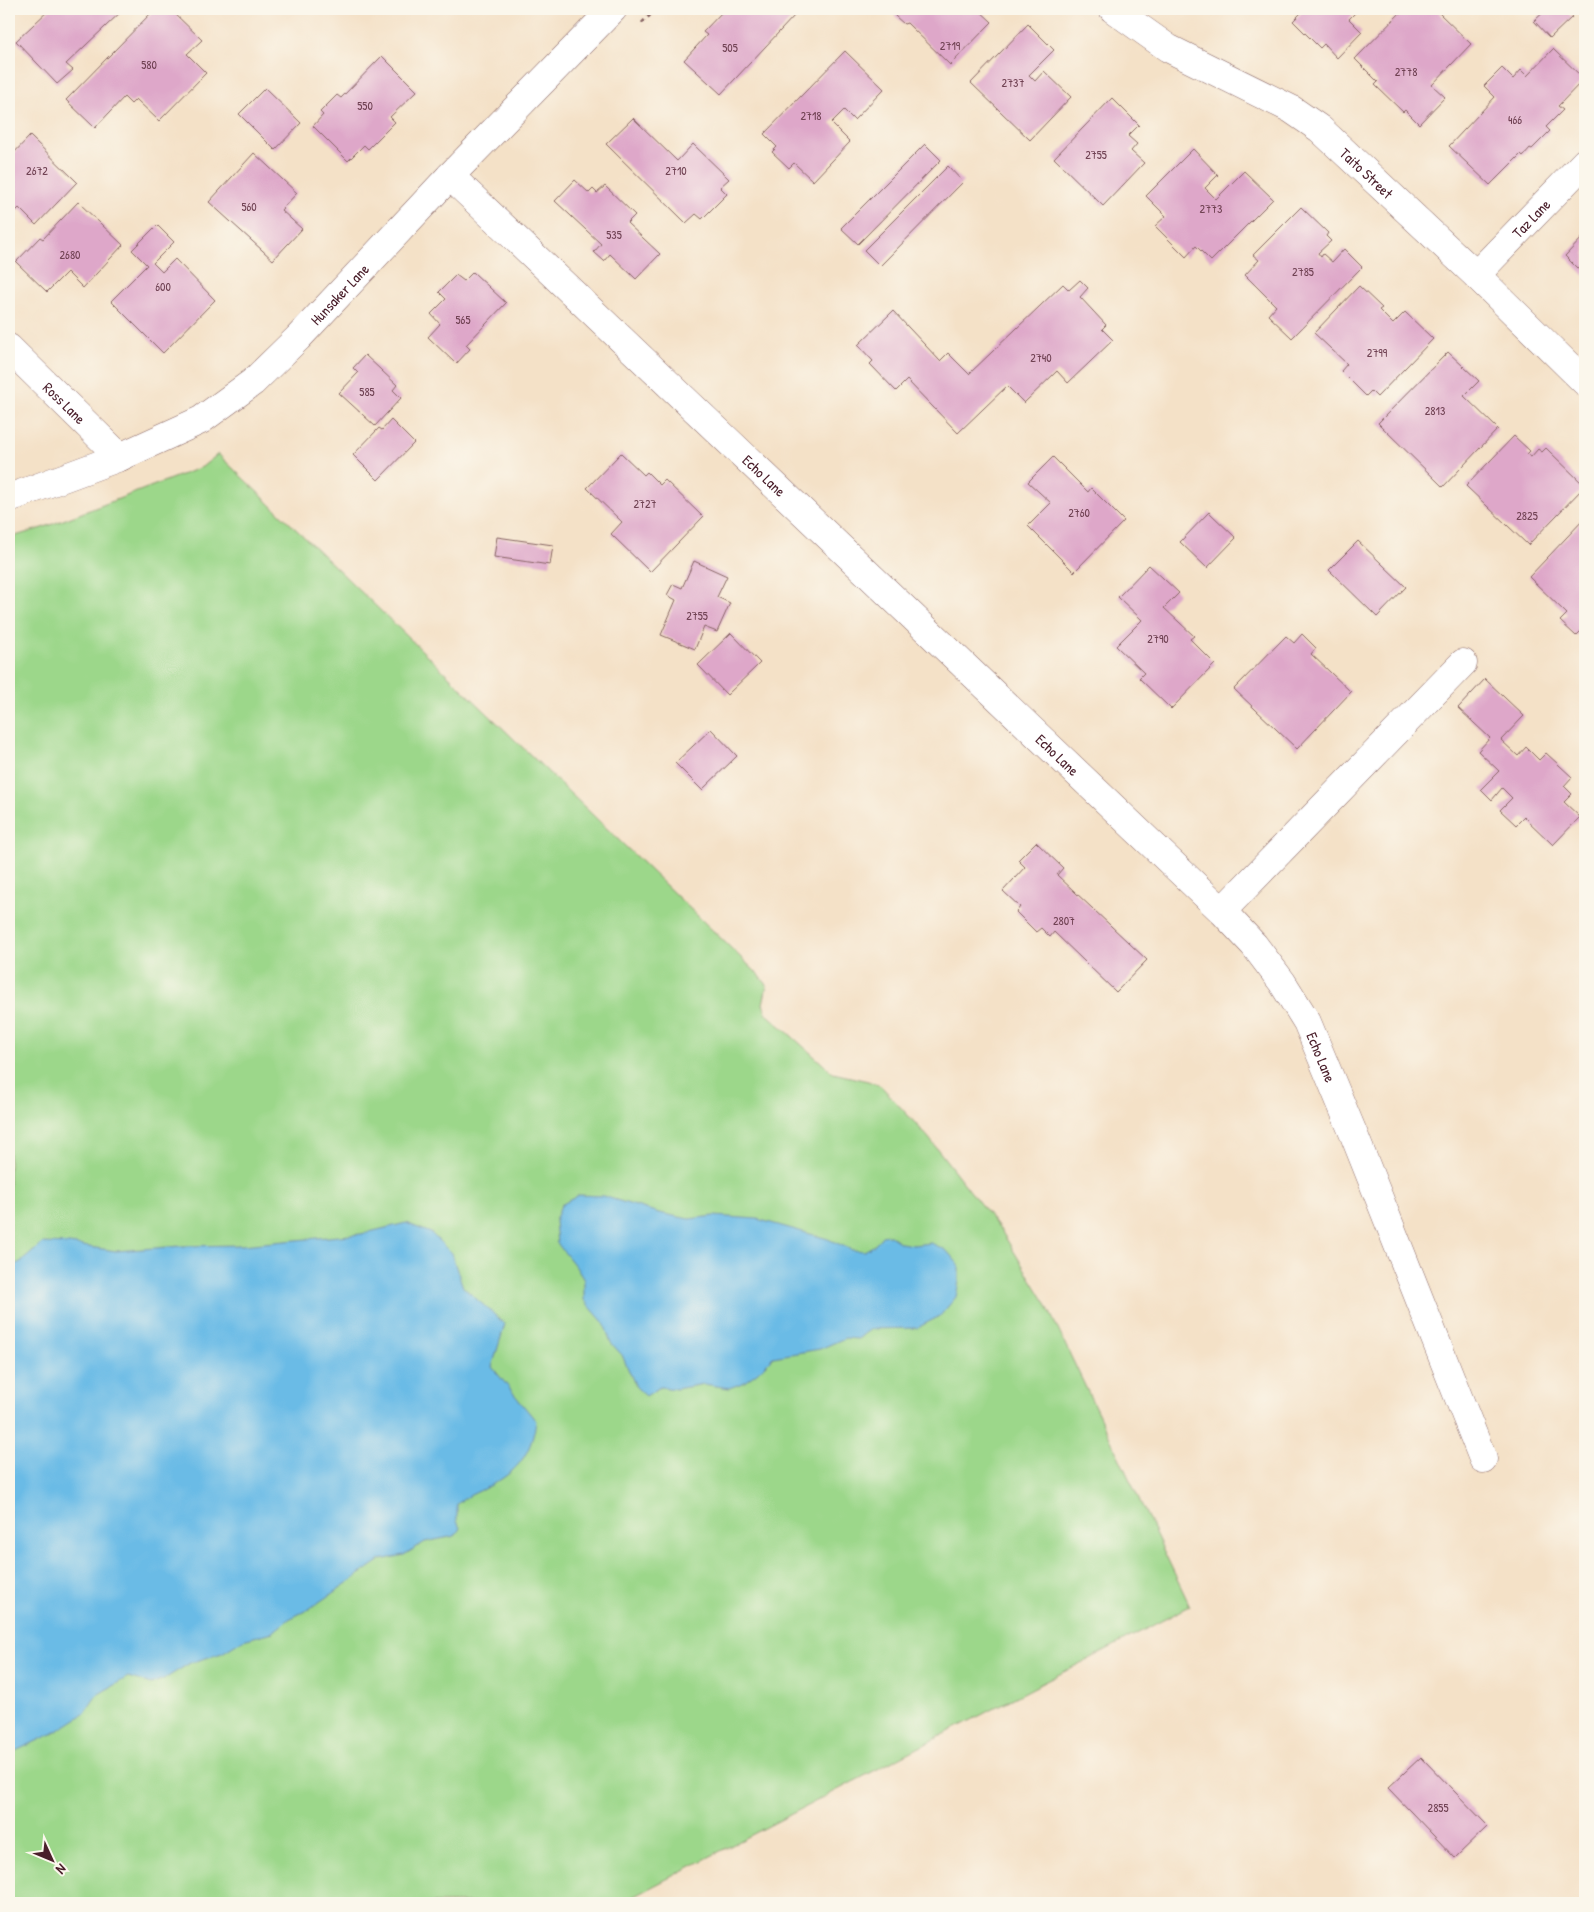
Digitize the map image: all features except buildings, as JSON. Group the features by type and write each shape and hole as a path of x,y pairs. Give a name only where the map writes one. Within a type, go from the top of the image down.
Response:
{"street":[{"name":"Hunsaker Lane","path":"9,498 120,458 201,420 253,382 298,338 450,176 613,9"},
{"name":"Taito Street","path":"1113,9 1168,48 1308,120 1476,275 1585,382"},
{"name":"Taz Lane","path":"1476,275 1585,162"},
{"name":"Echo Lane","path":"450,176 1222,911 1254,945 1282,982 1307,1022 1358,1144 1483,1459"},
{"name":"Ross Lane","path":"9,348 120,458"},
{"path":"1222,911 1463,663"}],"green space":[{"path":"218,454 760,976 767,985 763,1004 767,1014 833,1073 881,1086 928,1137 1002,1232 1045,1302 1190,1606 621,1903 9,1903 9,538 45,527 202,467"}],"water":[{"path":"579,1195 603,1196 659,1213 689,1219 714,1216 757,1219 828,1239 852,1250 864,1251 875,1245 882,1236 889,1235 901,1243 913,1245 931,1243 946,1250 959,1265 956,1297 940,1316 917,1328 870,1329 858,1339 845,1338 820,1349 773,1357 758,1372 743,1383 729,1388 704,1384 676,1389 660,1387 646,1396 636,1387 622,1355 611,1343 604,1323 584,1300 584,1280 557,1243 555,1221 561,1205"},
{"path":"406,1223 431,1233 451,1253 463,1287 505,1324 492,1367 536,1421 532,1441 524,1457 504,1477 457,1504 457,1521 460,1528 455,1536 425,1542 404,1555 381,1560 309,1609 289,1619 273,1632 243,1640 222,1653 190,1663 166,1678 151,1684 128,1677 97,1695 84,1714 56,1732 9,1754 9,1268 22,1261 43,1243 69,1244 116,1251 181,1246 242,1245 361,1234"}]}
